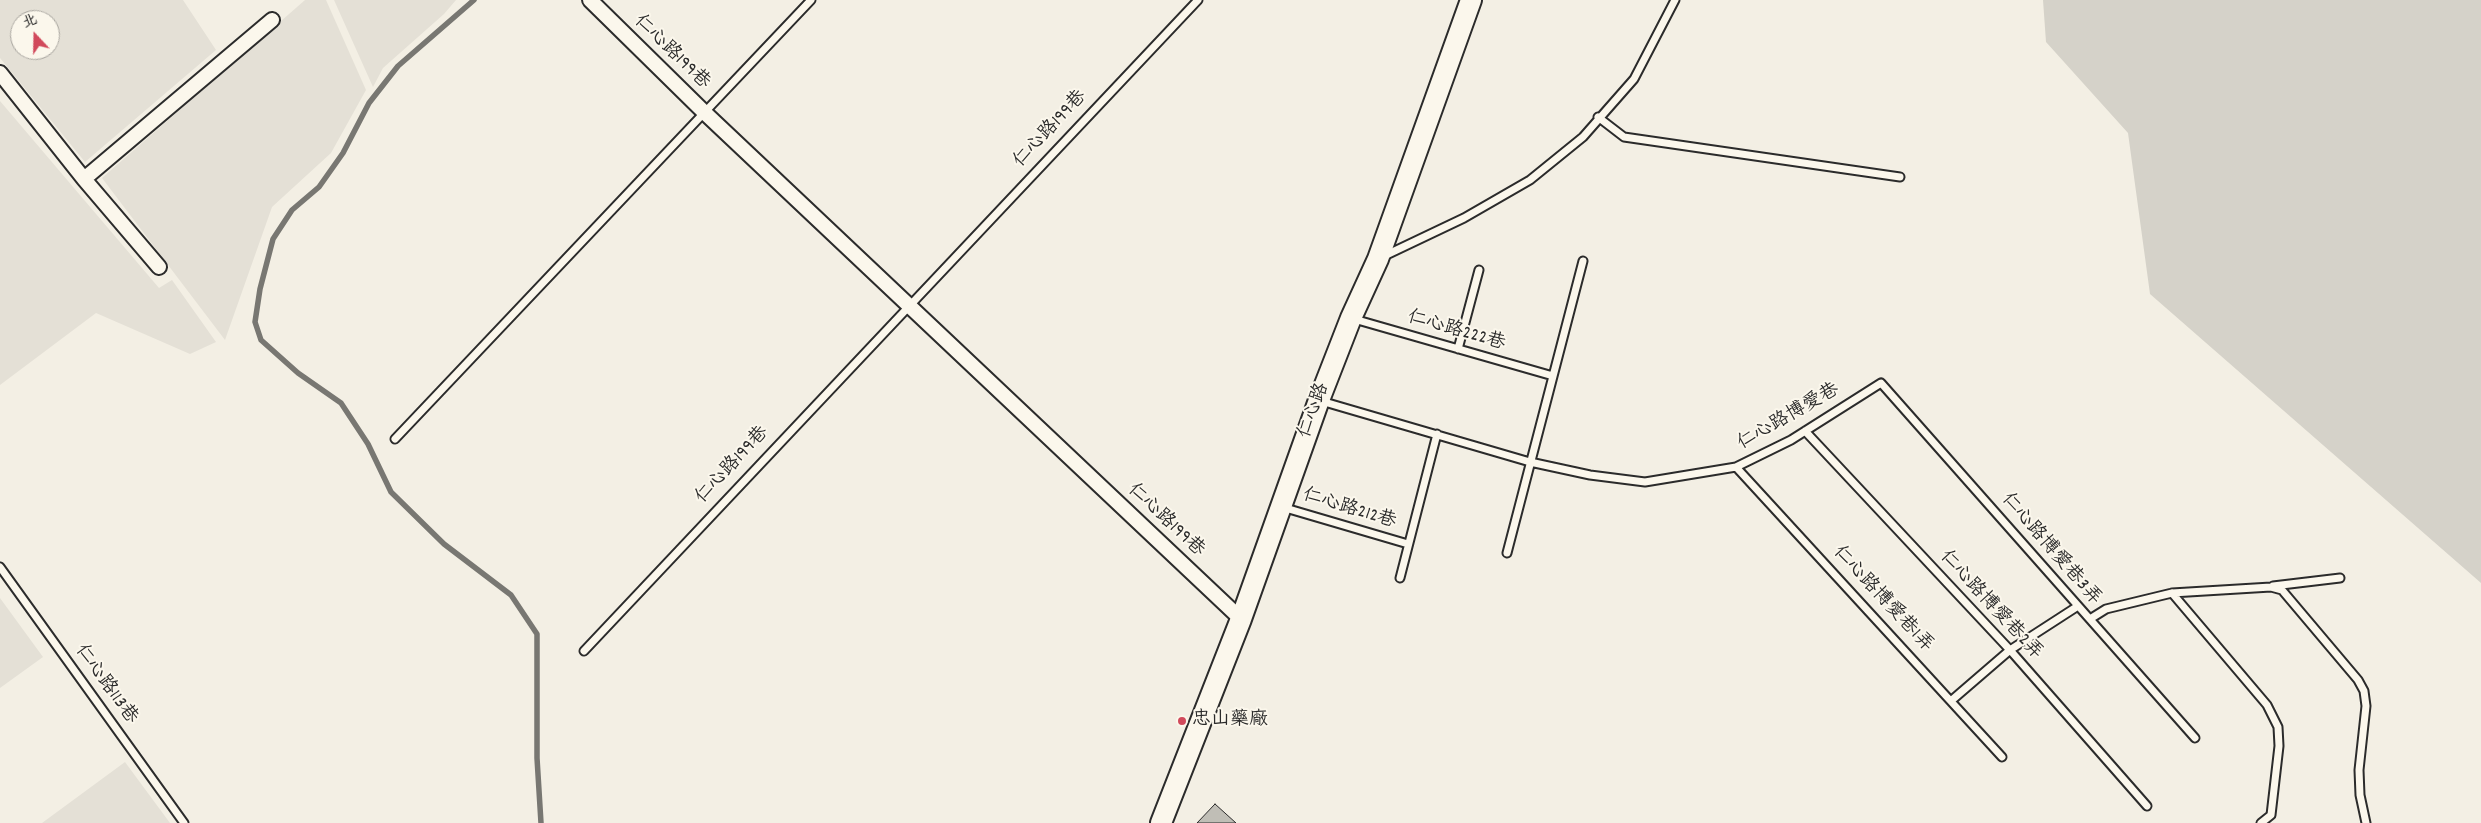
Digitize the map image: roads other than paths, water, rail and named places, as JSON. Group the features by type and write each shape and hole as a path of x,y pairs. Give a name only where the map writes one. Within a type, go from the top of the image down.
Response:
{"street":[{"name":"仁心路199巷","path":"590,0 705,113 1241,619"},
{"name":"仁心路","path":"1162,823 1241,619 1319,400 1351,318 1378,259 1471,0"},
{"path":"84,179 272,20"},
{"path":"0,73 84,179 159,267"}],"lane":[{"name":"仁心路199巷","path":"395,439 811,0"},
{"name":"仁心路199巷","path":"584,651 1198,0"},
{"path":"1378,259 1464,218 1530,180 1583,136 1634,79 1675,0"},
{"path":"1598,117 1624,137 1900,177"},
{"path":"1507,553 1583,261"},
{"path":"1458,349 1479,270"},
{"name":"仁心路222巷","path":"1351,318 1552,376"},
{"name":"仁心路博愛巷","path":"1530,462 1590,475 1645,482 1736,467 1805,431 1881,383"},
{"name":"仁心路博愛巷3弄","path":"1881,383 2195,738"},
{"path":"1319,400 1530,462"},
{"name":"仁心路博愛巷2弄","path":"1805,431 2010,650 2147,806"},
{"name":"仁心路212巷","path":"1400,578 1437,434"},
{"name":"仁心路博愛巷1弄","path":"1736,467 1952,700 2002,757"},
{"name":"仁心路212巷","path":"1281,507 1408,544"},
{"name":"仁心路113巷","path":"0,566 184,823"},
{"path":"2090,619 2106,610 2172,593 2271,587 2340,578"},
{"path":"2271,587 2282,590 2358,680 2364,691 2366,706 2359,770 2360,795 2366,823"},
{"path":"2172,593 2267,705 2278,727 2279,746 2271,815 2273,823"},
{"path":"1952,700 2010,650 2078,606"},
{"path":"2261,823 2271,815"}],"waterway":[{"path":"474,0 398,66 369,103 343,153 319,187 292,210 273,239 260,289 255,322 261,340 298,373 341,403 368,444 391,492 444,544 511,595 537,634 537,758 541,823"}],"place":[{"name":"忠山藥廠","path":"1182,721"}]}
